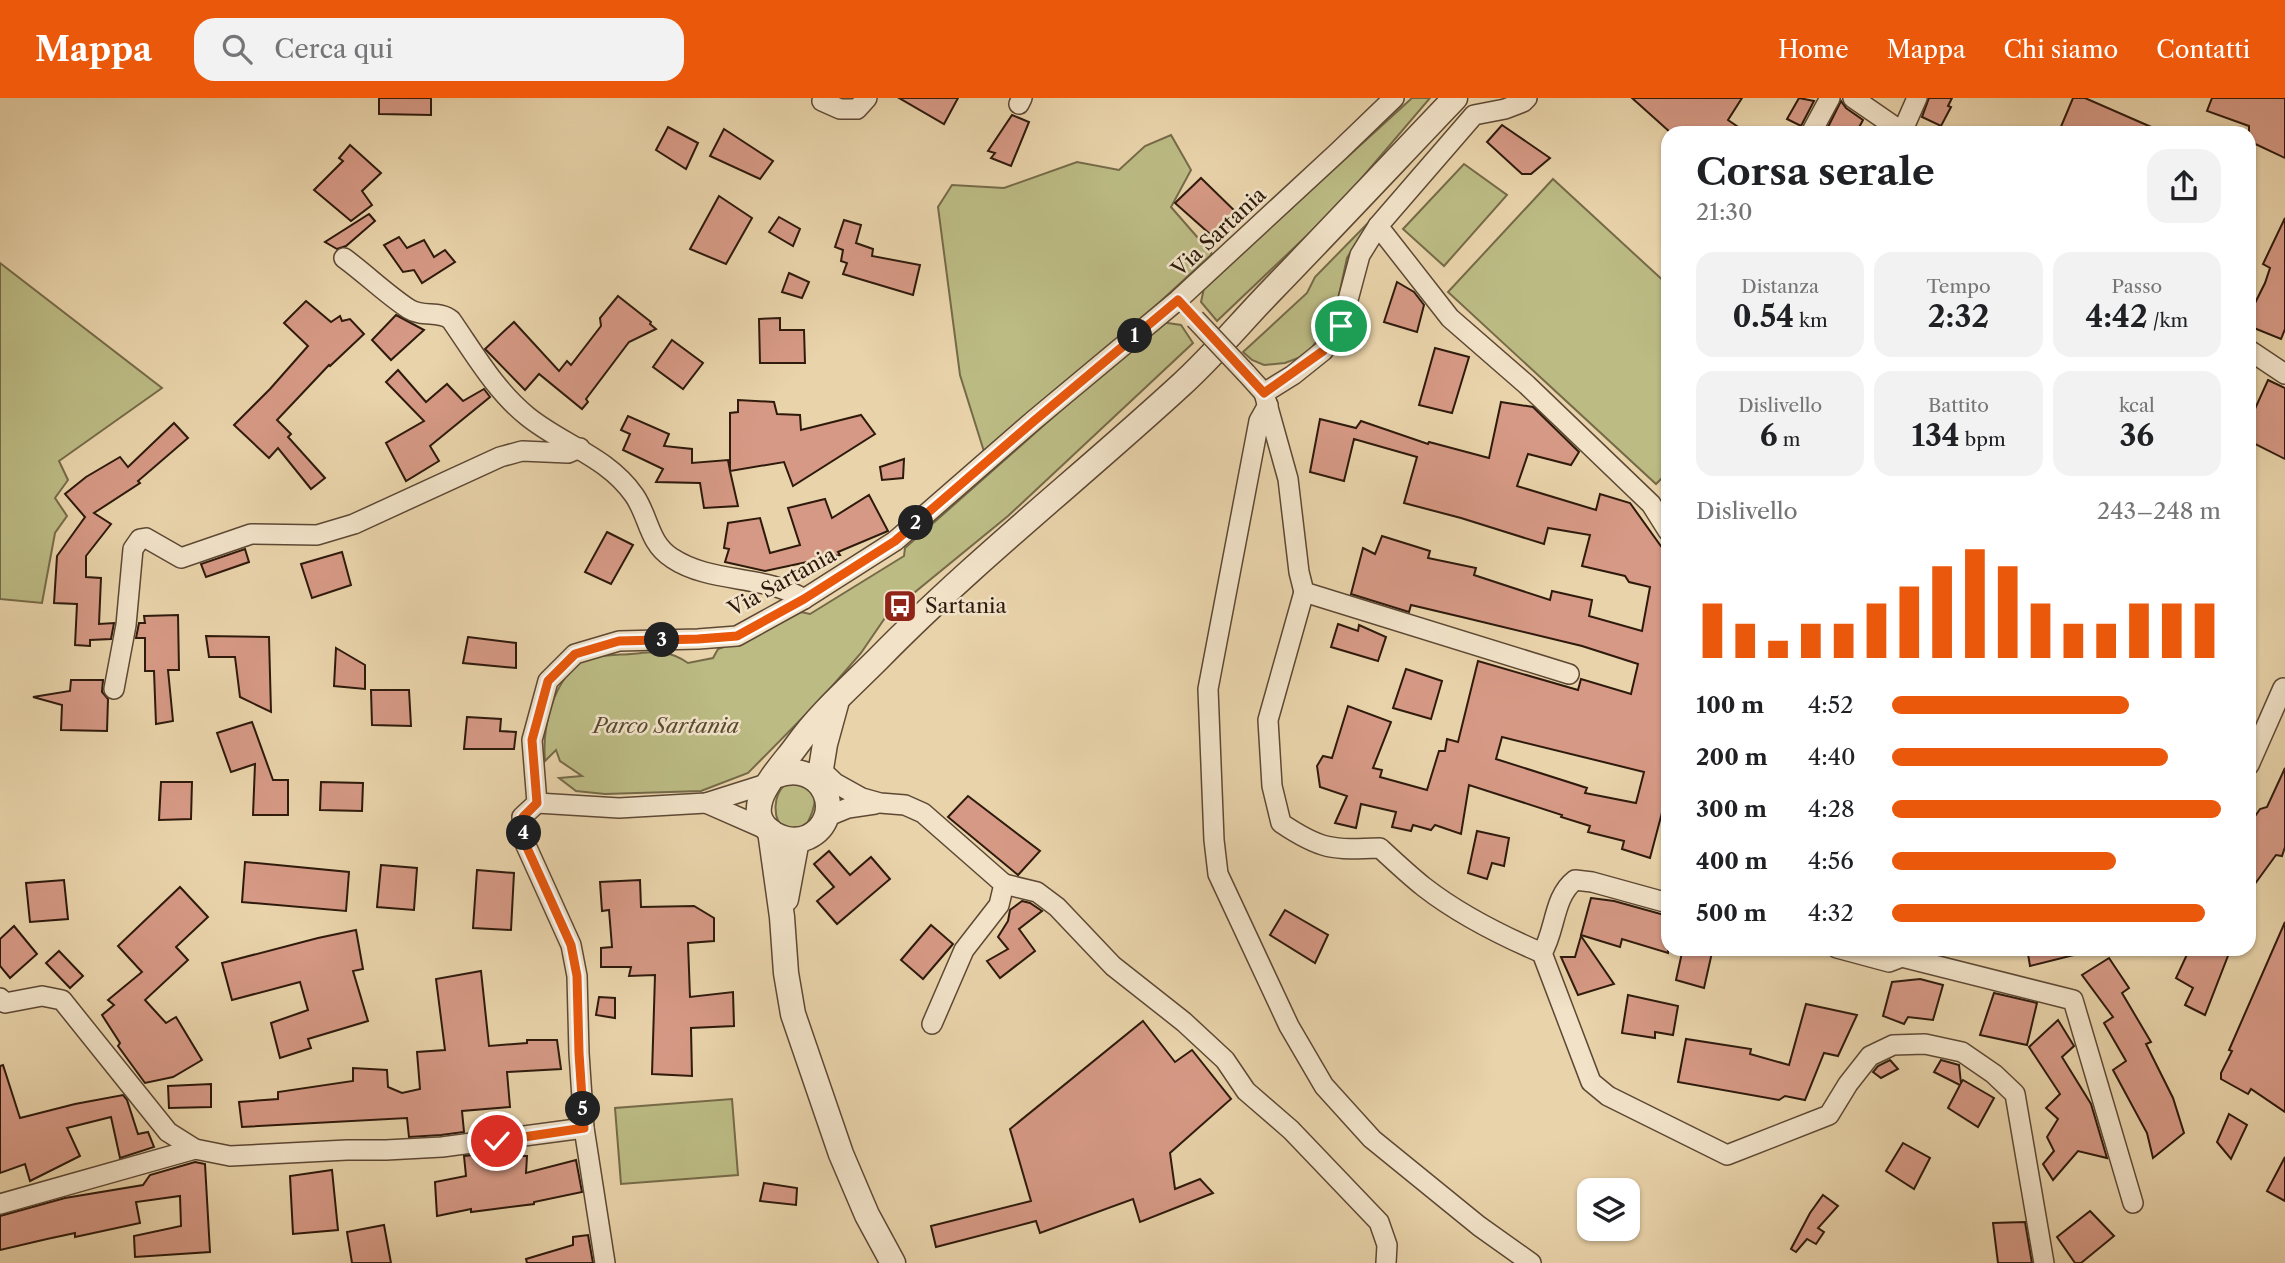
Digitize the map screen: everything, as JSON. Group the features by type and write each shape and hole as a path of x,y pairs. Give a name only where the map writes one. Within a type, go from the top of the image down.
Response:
{"street":[{"path":"822,101 840,109 857,109 867,98"},
{"name":"Via Sartania","path":"605,1263 584,1128 577,976 571,945 524,841 523,817 537,803 532,740 548,681 575,654 619,641 737,636 804,599 895,541 1178,300 1394,98"},
{"path":"893,1263 867,1215 841,1154 793,1014 770,831 762,820 760,795 807,731 922,614 1183,383 1455,98"},
{"path":"1527,98 1505,109 1474,115 1378,226 1360,255 1341,326 1323,351 1266,399 1259,421 1208,689 1214,840 1218,874 1289,1026 1324,1086 1372,1139 1479,1226 1531,1263"},
{"path":"1815,126 1830,98"},
{"path":"1853,98 1894,126"},
{"path":"1905,126 1917,98"},
{"path":"1378,226 1450,318 1527,385 1651,504 1661,520"},
{"path":"344,258 410,310 425,315 446,316 451,320 502,392 528,416 611,471 634,495 653,539 671,558 702,571 774,585 804,599"},
{"path":"1178,300 1247,373 1266,399 1288,479 1299,572 1304,592 1268,720 1272,786 1281,823 1306,840 1337,850 1380,848 1423,887 1465,915 1502,936 1542,953 1591,1082 1608,1096 1727,1155 1829,1115 1870,1056 1893,1045 1925,1044 1962,1052 1994,1074 2015,1094 2044,1263"},
{"path":"2256,355 2285,374"},
{"path":"114,689 126,625 133,549 140,539 146,538 181,558 251,534 317,535 354,524 500,457 523,451 568,453 580,448"},
{"path":"1304,592 1569,674"},
{"path":"2256,749 2283,688 2285,689"},
{"path":"706,803 782,838 797,840 819,829 826,817 828,805 820,775 837,700"},
{"path":"537,803 619,808 706,803 771,780 786,771 820,775 848,792 880,803"},
{"path":"826,817 857,806 880,803 905,805 922,813 1004,884 1037,892 1057,907 1114,966 1184,1022 1225,1060 1246,1091 1291,1130 1379,1222 1387,1245 1386,1263"},
{"path":"782,917 797,840"},
{"path":"1542,953 1549,942 1563,889 1574,880 1592,882 1661,901"},
{"path":"932,1024 964,950 999,905 1004,884"},
{"path":"1867,956 1889,962 1902,957 2073,1000 2133,1203"},
{"path":"2,1002 42,996 62,1000 168,1132 195,1149 230,1156 442,1147 584,1128"},
{"path":"0,1204 195,1149"}],"green space":[{"path":"1412,98 1430,98 1337,207 1217,321 1201,302 1204,288"},
{"path":"1171,135 1191,170 1171,207 1212,254 987,461 960,375 938,207 952,185 1004,188 1077,162 1119,170 1145,146"},
{"path":"1464,164 1507,195 1444,266 1403,229"},
{"path":"1553,179 1661,279 1661,479 1656,484 1448,292"},
{"path":"1369,222 1347,258 1334,318 1306,355 1285,363 1264,365 1243,352 1307,293 1315,277"},
{"path":"0,263 162,388 59,461 68,480 55,498 67,516 55,533 42,603 0,599"},
{"name":"Parco Sartania","path":"1161,322 1181,325 1193,343 1008,516 887,615 861,653 821,699 748,773 701,791 605,794 576,791 559,778 582,776 560,761 556,750 545,761 545,734 557,691 573,668 584,660 600,656 654,652 674,655 688,663 713,658 718,649 801,612 810,614 904,556 905,548"},
{"path":"796,779 815,796 811,817 804,828 783,828 776,815 776,800 783,786"},
{"path":"732,1099 738,1175 621,1184 615,1108"}],"building":[{"path":"379,98 431,98 431,115 379,114"},
{"path":"899,98 958,98 944,124"},
{"path":"1632,98 1742,98 1728,120 1737,126 1663,126"},
{"path":"1799,98 1814,101 1801,126 1787,119"},
{"path":"1929,98 1952,98 1948,106 1951,107 1941,126 1922,117"},
{"path":"2073,98 2085,98 2149,126 2061,126"},
{"path":"2212,98 2285,98 2285,158 2256,144 2256,126 2207,111"},
{"path":"1841,101 1863,120 1860,126 1828,126"},
{"path":"1012,115 1029,122 1011,166 991,158 995,153 988,151"},
{"path":"1502,125 1550,158 1531,174 1522,174 1487,142"},
{"path":"668,127 698,143 686,169 656,150"},
{"path":"724,129 773,161 760,179 710,156"},
{"path":"350,145 381,173 362,191 372,205 351,221 314,190 343,161 339,158"},
{"path":"1201,178 1242,218 1219,242 1175,203"},
{"path":"719,196 752,218 726,264 690,249"},
{"path":"369,214 375,221 346,246 337,249 325,242"},
{"path":"779,217 800,229 793,246 769,232"},
{"path":"2285,218 2285,329 2281,339 2256,329 2256,301 2270,268 2263,264"},
{"path":"844,220 861,225 856,243 873,249 872,256 920,265 913,295 843,274 847,263 841,261 843,250 835,247"},
{"path":"399,237 407,248 424,240 434,257 445,250 455,262 422,283 414,270 403,272 384,245"},
{"path":"789,273 809,282 802,298 782,292"},
{"path":"1397,282 1414,292 1424,305 1417,332 1384,322"},
{"path":"618,296 656,329 629,342 586,399 588,402 582,409 539,374 525,390 485,349 514,322 559,371 567,361 571,365 601,326 600,318"},
{"path":"306,301 331,322 340,316 342,321 350,319 364,334 329,365 277,420 291,434 288,437 325,478 311,489 278,448 269,458 234,425 308,346 284,323"},
{"path":"396,315 424,330 391,360 372,340"},
{"path":"780,318 780,330 804,330 805,363 760,363 759,319"},
{"path":"672,340 703,363 683,389 653,367"},
{"path":"1435,348 1469,357 1452,413 1419,405"},
{"path":"398,370 426,402 447,384 463,401 484,389 490,397 430,446 439,461 406,481 386,443 424,421 386,382"},
{"path":"2268,380 2285,388 2285,459 2256,444 2256,407"},
{"path":"738,400 774,402 777,414 800,415 801,430 861,415 875,434 793,486 784,462 730,471 730,413 738,412"},
{"path":"1501,402 1533,407 1579,452 1571,465 1528,454 1517,486 1596,510 1600,494 1630,503 1661,546 1661,816 1650,858 1622,849 1624,841 1588,832 1590,826 1469,785 1461,834 1435,825 1431,830 1413,825 1411,831 1392,827 1396,812 1361,804 1356,828 1335,823 1347,796 1320,787 1317,766 1323,756 1332,758 1348,706 1391,722 1373,768 1382,770 1380,777 1427,790 1439,751 1445,751 1447,739 1458,742 1478,661 1578,690 1581,679 1631,694 1638,664 1582,646 1411,605 1409,612 1351,594 1363,548 1375,554 1382,536 1430,551 1428,558 1476,568 1474,575 1550,600 1552,591 1592,600 1589,616 1642,631 1650,587 1629,582 1625,576 1582,566 1590,535 1548,528 1544,544 1404,503 1417,457 1354,439 1344,481 1310,472 1320,419 1356,428 1361,421 1428,444 1429,442 1489,458","holes":["1502,737 1644,772 1636,803 1585,793 1587,788 1496,759"]},
{"path":"628,416 669,434 664,446 692,449 692,463 728,460 738,506 704,508 700,483 656,482 663,469 623,450 630,434 621,430"},
{"path":"174,423 188,438 138,481 140,483 94,513 111,524 86,556 86,577 101,578 99,624 114,623 111,639 90,640 90,646 75,645 77,604 54,603 57,556 85,517 65,494 86,477 120,457 128,467"},
{"path":"904,459 903,478 882,480 880,467"},
{"path":"869,495 888,531 838,552 840,555 765,571 725,562 729,549 724,548 728,523 760,518 770,553 800,545 788,508 825,499 832,518"},
{"path":"607,532 633,545 611,584 585,572"},
{"path":"245,549 249,562 206,577 201,564"},
{"path":"342,552 351,585 312,598 301,564"},
{"path":"178,615 179,670 168,670 173,721 156,724 154,671 145,671 145,638 136,638 139,623 145,623 144,616"},
{"path":"1338,624 1358,631 1359,625 1386,637 1378,661 1331,647"},
{"path":"206,636 269,637 271,712 240,697 235,657 209,657"},
{"path":"468,637 516,643 516,668 463,663"},
{"path":"336,648 365,665 365,689 334,686"},
{"path":"1406,669 1442,681 1431,719 1393,708"},
{"path":"71,680 103,680 102,692 108,699 107,731 61,730 62,705 33,697 70,691"},
{"path":"371,690 409,690 411,726 372,725"},
{"path":"467,717 501,719 500,731 516,732 514,749 464,749"},
{"path":"252,722 273,780 288,780 288,815 253,815 255,764 231,772 217,733"},
{"path":"2285,768 2285,847 2282,856 2276,855 2256,882 2256,815 2260,809 2267,807"},
{"path":"161,782 192,782 191,819 159,820"},
{"path":"321,782 363,783 362,811 320,810"},
{"path":"968,796 1040,851 1018,875 948,817"},
{"path":"1477,831 1509,838 1504,866 1492,863 1487,879 1468,873"},
{"path":"829,851 850,875 871,857 890,879 837,924 817,901 834,887 814,864"},
{"path":"245,862 349,872 346,911 242,902"},
{"path":"381,865 417,868 414,910 377,907"},
{"path":"477,870 514,873 511,930 473,928"},
{"path":"64,880 68,919 30,922 26,883"},
{"path":"640,880 641,907 694,906 714,918 714,941 688,943 690,997 733,992 734,1026 691,1028 692,1076 652,1074 655,975 629,976 631,967 601,967 601,948 612,947 609,910 602,911 600,882"},
{"path":"180,887 208,917 176,947 188,960 145,1000 166,1023 176,1017 202,1060 173,1077 145,1083 118,1046 120,1043 102,1015 114,1005 108,1000 142,972 118,946"},
{"path":"1591,898 1614,901 1661,914 1661,951 1622,939 1620,947 1581,935"},
{"path":"1022,901 1042,911 1019,929 1035,951 1000,978 987,961 1008,949 998,937 1008,921 1010,910"},
{"path":"1285,910 1328,935 1315,963 1270,935"},
{"path":"2285,922 2285,1112 2251,1089 2248,1094 2221,1079 2221,1073"},
{"path":"931,925 953,944 923,979 901,960"},
{"path":"14,926 37,954 10,978 0,966 0,939"},
{"path":"356,930 363,969 353,971 368,1021 308,1039 311,1048 280,1058 271,1023 308,1010 300,982 232,1000 222,963"},
{"path":"1581,936 1614,984 1578,995 1561,957 1575,957"},
{"path":"59,951 83,976 70,988 46,963"},
{"path":"1681,956 1711,956 1704,988 1676,980"},
{"path":"2028,956 2070,956 2030,966"},
{"path":"2186,956 2228,956 2205,1015 2185,1005 2193,988 2176,978"},
{"path":"2109,958 2129,988 2122,993 2151,1042 2146,1044 2173,1098 2184,1133 2153,1158 2147,1133 2113,1070 2126,1061 2104,1023 2113,1017 2082,975"},
{"path":"481,971 489,1046 527,1043 527,1040 557,1040 561,1069 507,1072 510,1107 462,1111 464,1132 441,1135 409,1137 407,1118 242,1127 239,1102 278,1099 278,1092 353,1081 353,1068 387,1070 388,1087 402,1093 420,1089 417,1052 445,1050 436,979"},
{"path":"1920,979 1943,985 1933,1020 1908,1017 1904,1024 1883,1016 1892,982"},
{"path":"1994,993 2037,1003 2027,1045 1980,1035"},
{"path":"1628,995 1678,1006 1673,1035 1655,1032 1655,1038 1622,1033"},
{"path":"599,997 615,998 615,1018 596,1015"},
{"path":"1806,1004 1857,1015 1838,1056 1824,1053 1805,1100 1785,1096 1779,1100 1678,1082 1686,1039 1751,1049 1750,1054 1789,1065"},
{"path":"2058,1020 2074,1046 2062,1057 2091,1104 2107,1158 2078,1151 2053,1180 2043,1164 2054,1151 2047,1137 2058,1119 2046,1108 2060,1094 2029,1047"},
{"path":"1143,1021 1175,1062 1192,1050 1231,1099 1170,1153 1175,1189 1200,1179 1213,1193 1140,1222 1133,1199 1040,1233 1036,1221 936,1247 931,1226 1031,1201 1010,1129"},
{"path":"1890,1060 1898,1069 1881,1078 1873,1072 1878,1066"},
{"path":"1941,1060 1959,1065 1961,1083 1963,1080 1994,1098 1978,1127 1948,1108 1960,1085 1934,1072"},
{"path":"3,1065 20,1118 123,1095 138,1134 148,1132 154,1147 120,1158 111,1117 67,1128 80,1156 30,1181 25,1164 0,1173 0,1066"},
{"path":"211,1084 211,1107 169,1108 168,1086"},
{"path":"2229,1114 2247,1125 2231,1159 2217,1142"},
{"path":"1903,1143 1930,1158 1914,1189 1886,1171"},
{"path":"498,1152 498,1156 527,1156 526,1173 576,1160 582,1192 534,1204 471,1212 471,1209 437,1216 435,1182 466,1176 464,1156"},
{"path":"2285,1157 2285,1201 2267,1191"},
{"path":"195,1162 205,1164 210,1252 135,1257 134,1236 181,1226 180,1196 136,1202 140,1223 75,1237 75,1233 0,1250 0,1216 65,1198 143,1185 150,1175"},
{"path":"332,1170 338,1230 293,1234 290,1176"},
{"path":"764,1183 797,1188 796,1205 760,1201"},
{"path":"1823,1195 1838,1206 1818,1228 1824,1232 1816,1244 1807,1239 1796,1252 1791,1249"},
{"path":"2090,1211 2114,1236 2081,1263 2075,1263 2057,1237"},
{"path":"2025,1222 2032,1263 1998,1263 1993,1223"},
{"path":"384,1225 391,1263 352,1263 347,1232"},
{"path":"588,1235 593,1263 527,1263 526,1259 573,1245 573,1237"}],"place":[{"name":"Sartania","path":"900,606"}],"route":[{"path":"497,1141 584,1128 577,976 571,945 524,841 523,817 537,803 532,740 548,681 575,654 619,641 737,636 804,599 895,541 1178,300 1264,393 1293,375 1323,351 1341,326"}]}
